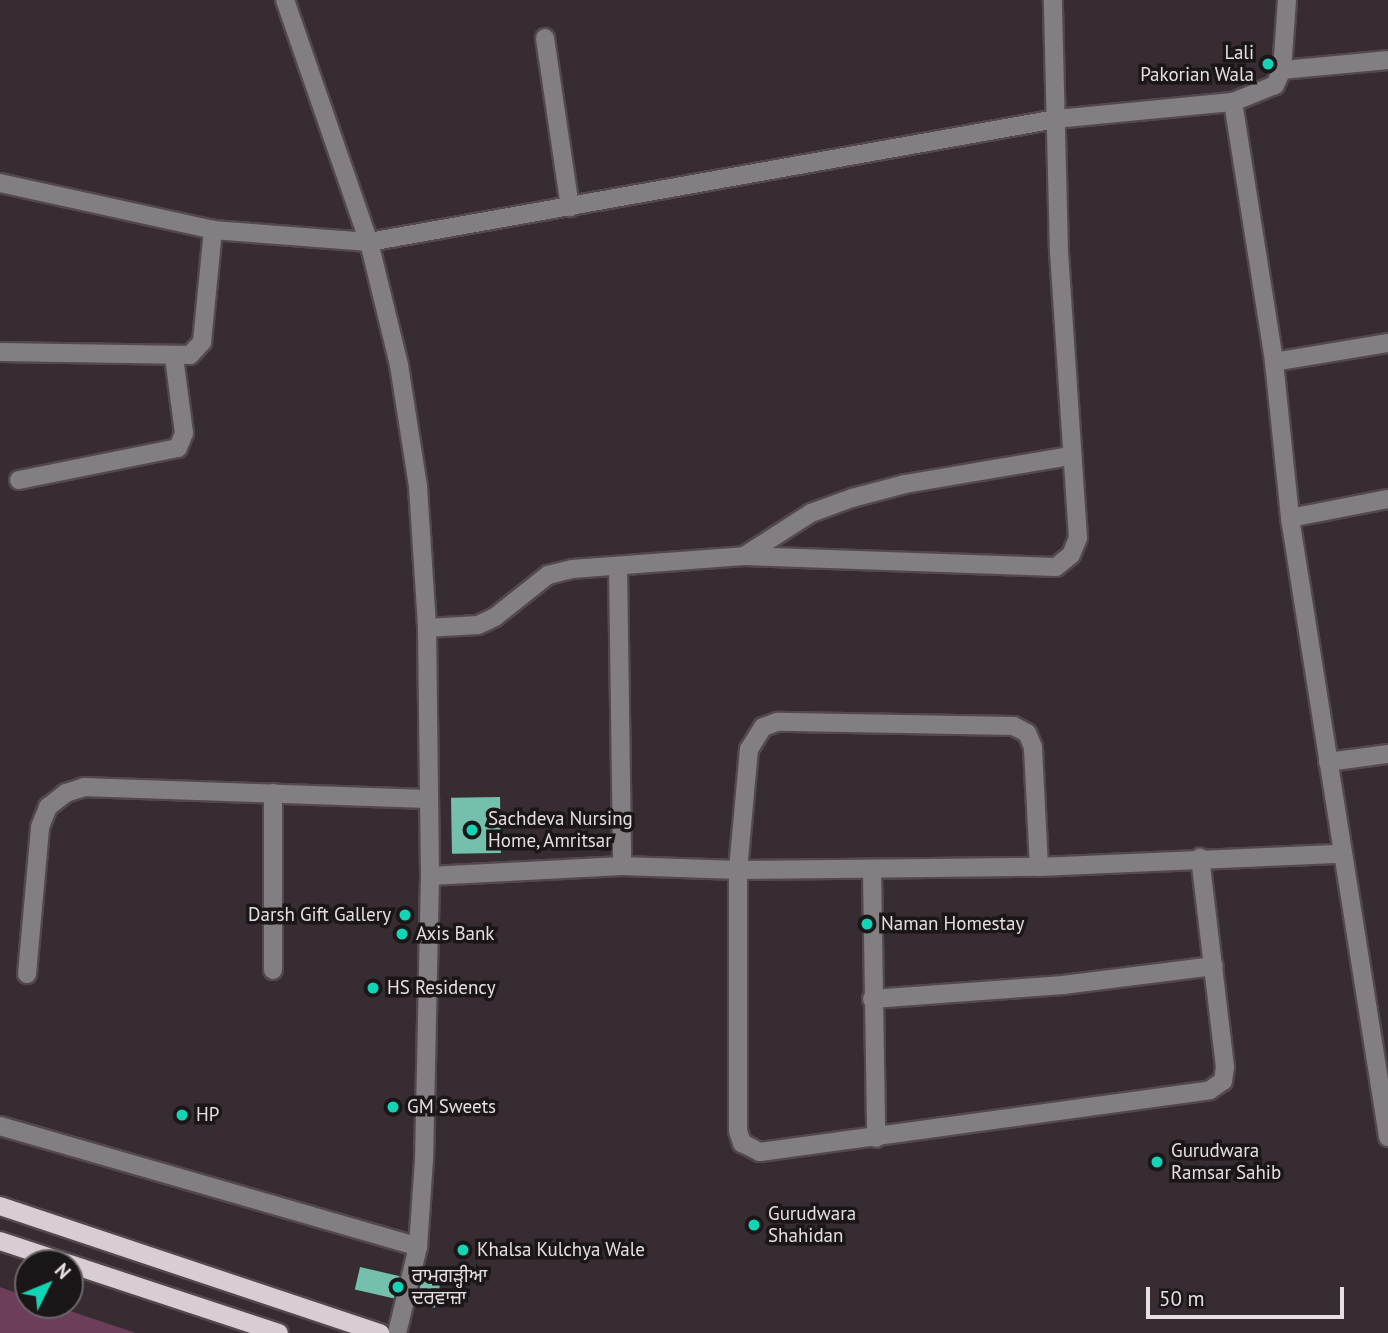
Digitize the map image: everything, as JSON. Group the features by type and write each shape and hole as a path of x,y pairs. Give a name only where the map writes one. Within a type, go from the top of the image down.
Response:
{"main road":[{"path":"0,1206 380,1333"},
{"path":"0,1241 25,1249"},
{"path":"84,1268 279,1333"}],"street":[{"path":"285,0 369,242 398,365 418,487 426,628 426,799 430,876 424,1159 418,1247 397,1333"},
{"path":"426,628 478,625 495,617 548,575 618,566 744,556 1056,566 1071,555 1078,538 1071,456 1053,0"},
{"path":"0,183 213,230 369,242 1056,119 1233,102 1275,85 1282,70 1287,0"},
{"path":"545,38 570,207"},
{"path":"1282,70 1388,60"},
{"path":"1233,102 1274,362 1290,518 1341,854 1388,1137"},
{"path":"0,352 190,355 202,342 213,230"},
{"path":"1274,362 1388,343"},
{"path":"19,480 178,448 184,433 174,356"},
{"path":"744,556 811,513 852,498 905,484 1071,456"},
{"path":"1290,518 1388,499"},
{"path":"618,566 622,866"},
{"path":"1039,867 1033,747 1027,733 1014,726 777,722 763,727 749,749 738,870 738,1131 742,1143 760,1152 1210,1090 1223,1081 1225,1067 1200,857"},
{"path":"1328,762 1388,754"},
{"path":"27,974 40,827 48,807 66,793 84,787 426,799"},
{"path":"273,793 274,970"},
{"path":"430,876 622,866 738,870 1039,867 1200,857 1341,854"},
{"path":"872,870 876,1138"},
{"path":"872,999 1063,985 1214,966"},
{"path":"0,1126 418,1247"}],"shaded area":[{"path":"0,1287 14,1292 14,1319 84,1319 84,1316 136,1333 0,1333"}],"building":[{"path":"500,797 501,853 452,854 451,798"},
{"name":"ਰਾਮਗੜ੍ਹੀਆ ਦਰਵਾਜ਼ਾ","path":"360,1267 440,1285 435,1308 355,1289"}],"place":[{"name":"Lali Pakorian Wala","path":"1268,64"},
{"name":"Sachdeva Nursing Home, Amritsar","path":"472,830"},
{"name":"Darsh Gift Gallery","path":"405,915"},
{"name":"Naman Homestay","path":"867,924"},
{"name":"Axis Bank","path":"402,934"},
{"name":"HS Residency","path":"373,988"},
{"name":"GM Sweets","path":"393,1107"},
{"name":"HP","path":"182,1115"},
{"name":"Gurudwara Ramsar Sahib","path":"1157,1162"},
{"name":"Gurudwara Shahidan","path":"754,1225"},
{"name":"Khalsa Kulchya Wale","path":"463,1250"},
{"name":"ਰਾਮਗੜ੍ਹੀਆ ਦਰਵਾਜ਼ਾ","path":"398,1287"}]}
